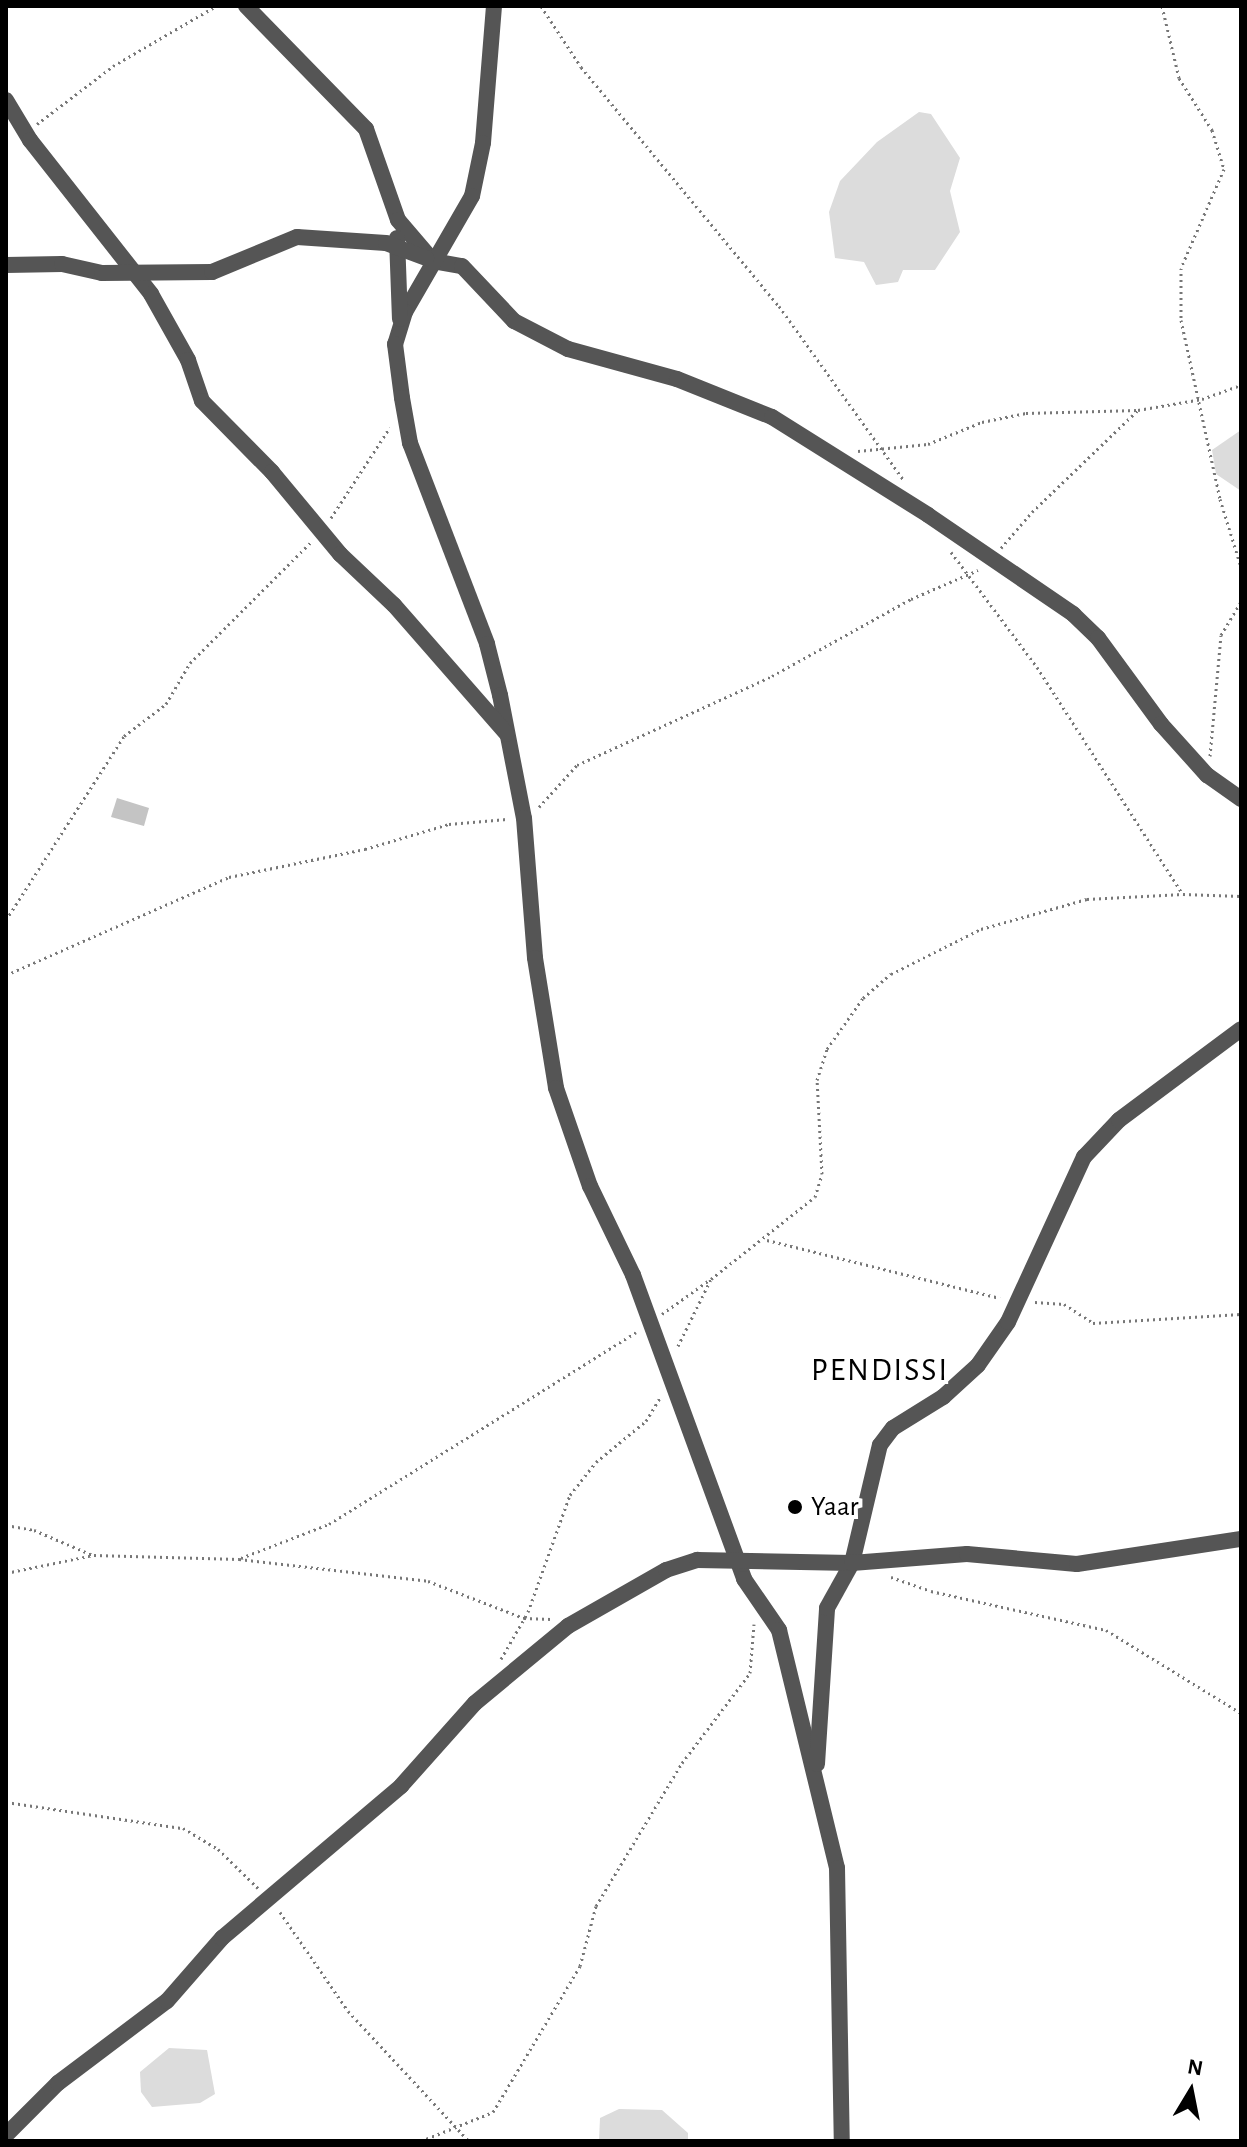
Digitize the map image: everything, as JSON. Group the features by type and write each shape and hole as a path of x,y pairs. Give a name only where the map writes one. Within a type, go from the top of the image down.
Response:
{"street":[{"path":"246,6 366,129 393,205 411,241 433,261"},
{"path":"494,6 483,143 472,196 433,261 400,327 395,344 410,443 487,644 508,735 524,818 535,958 556,1088 590,1186 650,1324 736,1558 779,1630 837,1868 842,2141"},
{"path":"6,100 26,133 136,272 188,360 202,401 508,735"},
{"path":"393,205 398,248 400,327"},
{"path":"6,265 62,264 102,273 212,272 297,237 398,248 433,261 462,266 514,321 568,349 677,379 772,417 993,558 1073,614 1098,638 1161,724 1207,775 1241,799"},
{"path":"816,1781 827,1608 852,1563 880,1445 893,1428 943,1397 978,1365 1008,1322 1084,1157 1119,1120 1241,1029"},
{"path":"6,2135 58,2083 167,2001 222,1938 401,1786 475,1703 568,1626 666,1570 697,1560 736,1558 852,1563 967,1554 1077,1564 1241,1539"}],"path":[{"path":"26,133 113,66 216,6"},
{"path":"541,6 581,67 779,306 905,482"},
{"path":"1162,6 1179,78 1212,130 1224,169 1181,268 1181,320 1202,399 1220,499 1241,567"},
{"path":"834,454 928,444 982,422 1026,413 1138,410 1202,399 1241,385"},
{"path":"6,975 229,877 365,849 449,824 524,818 577,765 772,676 911,599 967,579 993,558 1032,512 1138,410"},
{"path":"6,920 124,736 166,704 190,663 322,532 391,425"},
{"path":"943,540 967,579 1037,667 1183,894"},
{"path":"1207,775 1219,693 1221,635 1241,602"},
{"path":"239,1559 329,1524 650,1324 815,1197 822,1174 817,1080 827,1049 863,998 891,974 981,929 1087,899 1183,894 1241,896"},
{"path":"497,1665 524,1618 570,1495 596,1462 658,1407 667,1373 711,1279"},
{"path":"6,1525 34,1530 94,1555"},
{"path":"6,1573 94,1555 239,1559 428,1581 524,1618 563,1616"},
{"path":"878,1573 931,1591 1106,1630 1241,1713"},
{"path":"421,2141 454,2124 493,2112 580,1966 596,1906 682,1763 750,1673 756,1596"},
{"path":"6,1802 183,1828 218,1849 267,1897 348,2011 469,2141"}],"shaded area":[{"path":"919,112 931,114 960,158 950,191 960,232 935,270 903,270 898,282 876,285 864,262 835,258 829,212 840,181 877,142"},
{"path":"1241,430 1241,491 1216,474 1212,450"},
{"path":"169,2048 207,2050 215,2094 200,2103 152,2107 141,2092 140,2072"},
{"path":"619,2109 662,2110 688,2133 688,2141 599,2141 600,2118"}],"building":[{"path":"117,798 149,808 144,826 111,817"}],"place":[{"name":"Yaar","path":"795,1507"}],"district":[{"name":"PENDISSI","path":"880,1370"}]}
